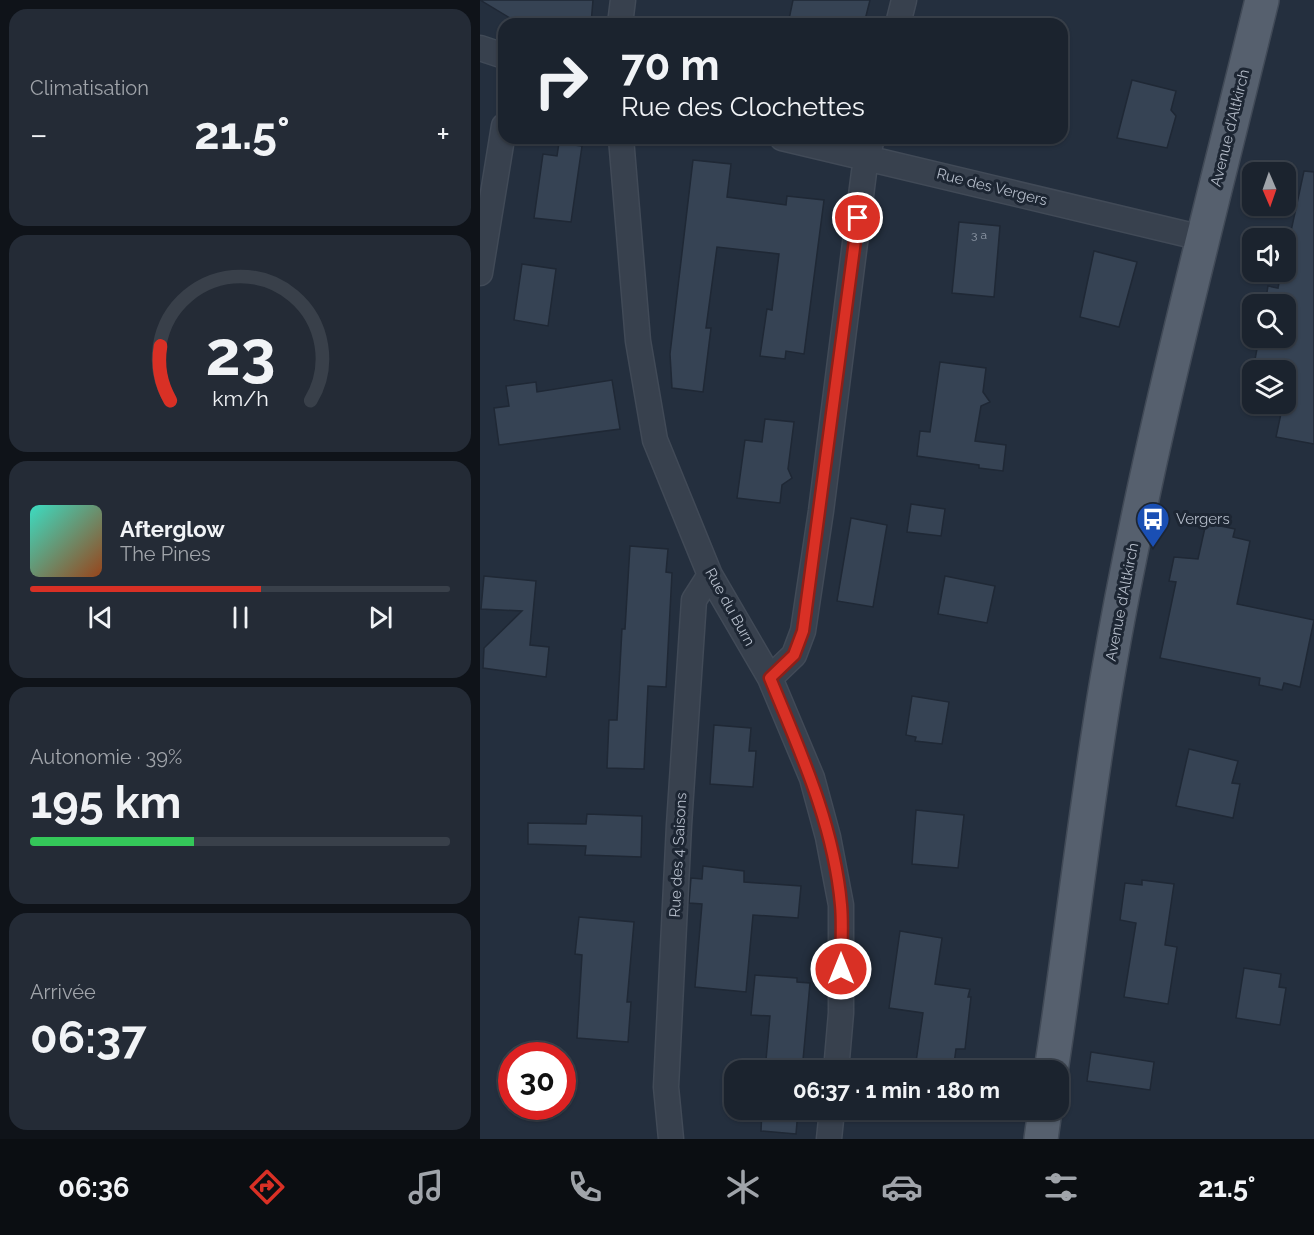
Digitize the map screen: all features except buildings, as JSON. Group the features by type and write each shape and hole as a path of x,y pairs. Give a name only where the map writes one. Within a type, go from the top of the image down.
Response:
{"main road":[{"name":"Avenue d'Altkirch","path":"1053,1060 1107,680 1167,378 1262,0"},
{"path":"1041,1139 1044,1120"}],"street":[{"path":"620,18 622,0"},
{"path":"900,18 904,0"},
{"path":"480,48 498,54"},
{"path":"480,273 501,144"},
{"name":"Rue du Burn","path":"622,144 638,341 655,440 710,575 770,678 812,778 828,837 841,905 841,1012 837,1060"},
{"name":"Rue des Vergers","path":"835,144 870,148 1202,238"},
{"path":"770,678 794,655 803,631 870,148"},
{"name":"Rue des 4 Saisons","path":"671,1139 667,1075 679,825 694,600 710,575"},
{"path":"829,1139 831,1120"}],"place":[{"name":"Vergers","path":"1153,548"}],"route":[{"path":"841,969 841,905 828,837 812,778 770,678 794,655 803,631 821,511 858,218"}]}
